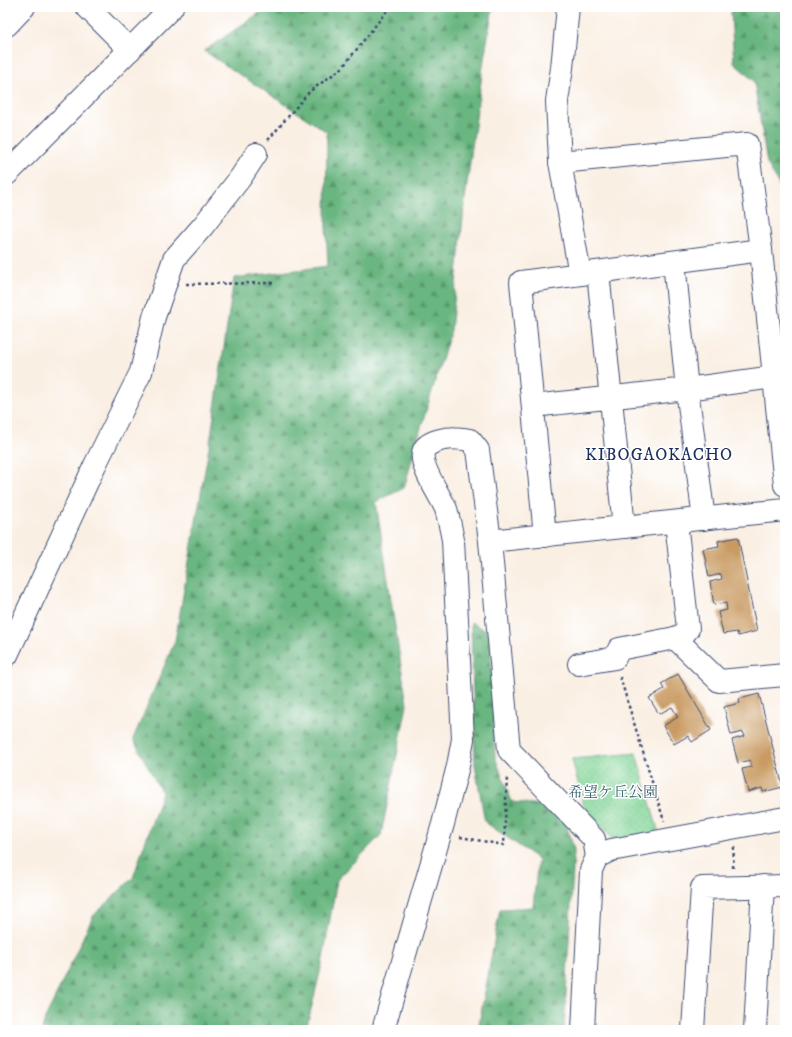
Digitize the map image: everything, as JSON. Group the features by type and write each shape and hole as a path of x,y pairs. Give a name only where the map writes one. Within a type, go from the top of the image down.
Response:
{"street":[{"path":"7,25 24,7"},
{"path":"87,7 130,50"},
{"path":"7,174 172,7"},
{"path":"568,7 557,102 560,162 589,273 611,397 624,527"},
{"path":"560,162 747,144 778,391 785,485"},
{"path":"7,655 95,465 141,372 154,317 174,259 203,226 241,177 256,154"},
{"path":"545,536 521,282 761,250"},
{"path":"674,262 687,389 704,519"},
{"path":"532,406 687,389 778,391"},
{"path":"383,1030 440,834 458,766 463,740 453,540 446,511 428,475 423,452 427,445 442,439 453,438 470,440 478,450 490,541 509,750 594,839 597,857 591,870 582,1030"},
{"path":"490,541 785,510"},
{"path":"579,664 615,658 619,649 675,638 684,634 688,629 676,522"},
{"path":"675,638 719,680 785,675"},
{"path":"597,857 611,850 785,818"},
{"path":"755,1030 764,886"},
{"path":"693,1030 702,888 785,886"}],"path":[{"path":"256,154 310,91 342,68 390,7"},
{"path":"166,284 274,283"},
{"path":"615,658 670,839"},
{"path":"440,834 504,845 509,750"},
{"path":"733,872 735,827"}],"green space":[{"path":"266,7 493,7 484,59 465,199 451,330 404,488 376,502 407,705 381,835 337,880 322,964 306,1030 42,1030 45,1019 93,916 133,878 162,793 133,739 175,641 211,436 234,278 328,266 326,225 327,132 204,51"},
{"path":"732,7 785,7 785,196 767,163 754,81 734,63 731,13"},
{"path":"471,622 490,633 495,757 512,802 561,807 574,850 564,1030 478,1030 500,909 533,907 538,859 485,822 475,765"},
{"name":"希望ケ丘公園","path":"636,753 659,834 616,843 584,807 572,759"}],"building":[{"path":"738,537 757,631 738,636 737,632 723,634 718,612 727,610 726,603 714,605 710,582 722,579 721,574 709,577 703,549 719,546 718,541"},
{"path":"678,674 711,730 692,742 688,736 674,744 663,726 678,717 672,707 659,714 649,698 664,689 661,684"},
{"path":"759,694 783,787 763,792 762,788 748,792 742,769 752,767 750,760 738,763 732,740 745,736 743,732 731,735 724,707 740,703 739,699"}],"district":[{"name":"KIBOGAOKACHO","path":"659,454"}]}
